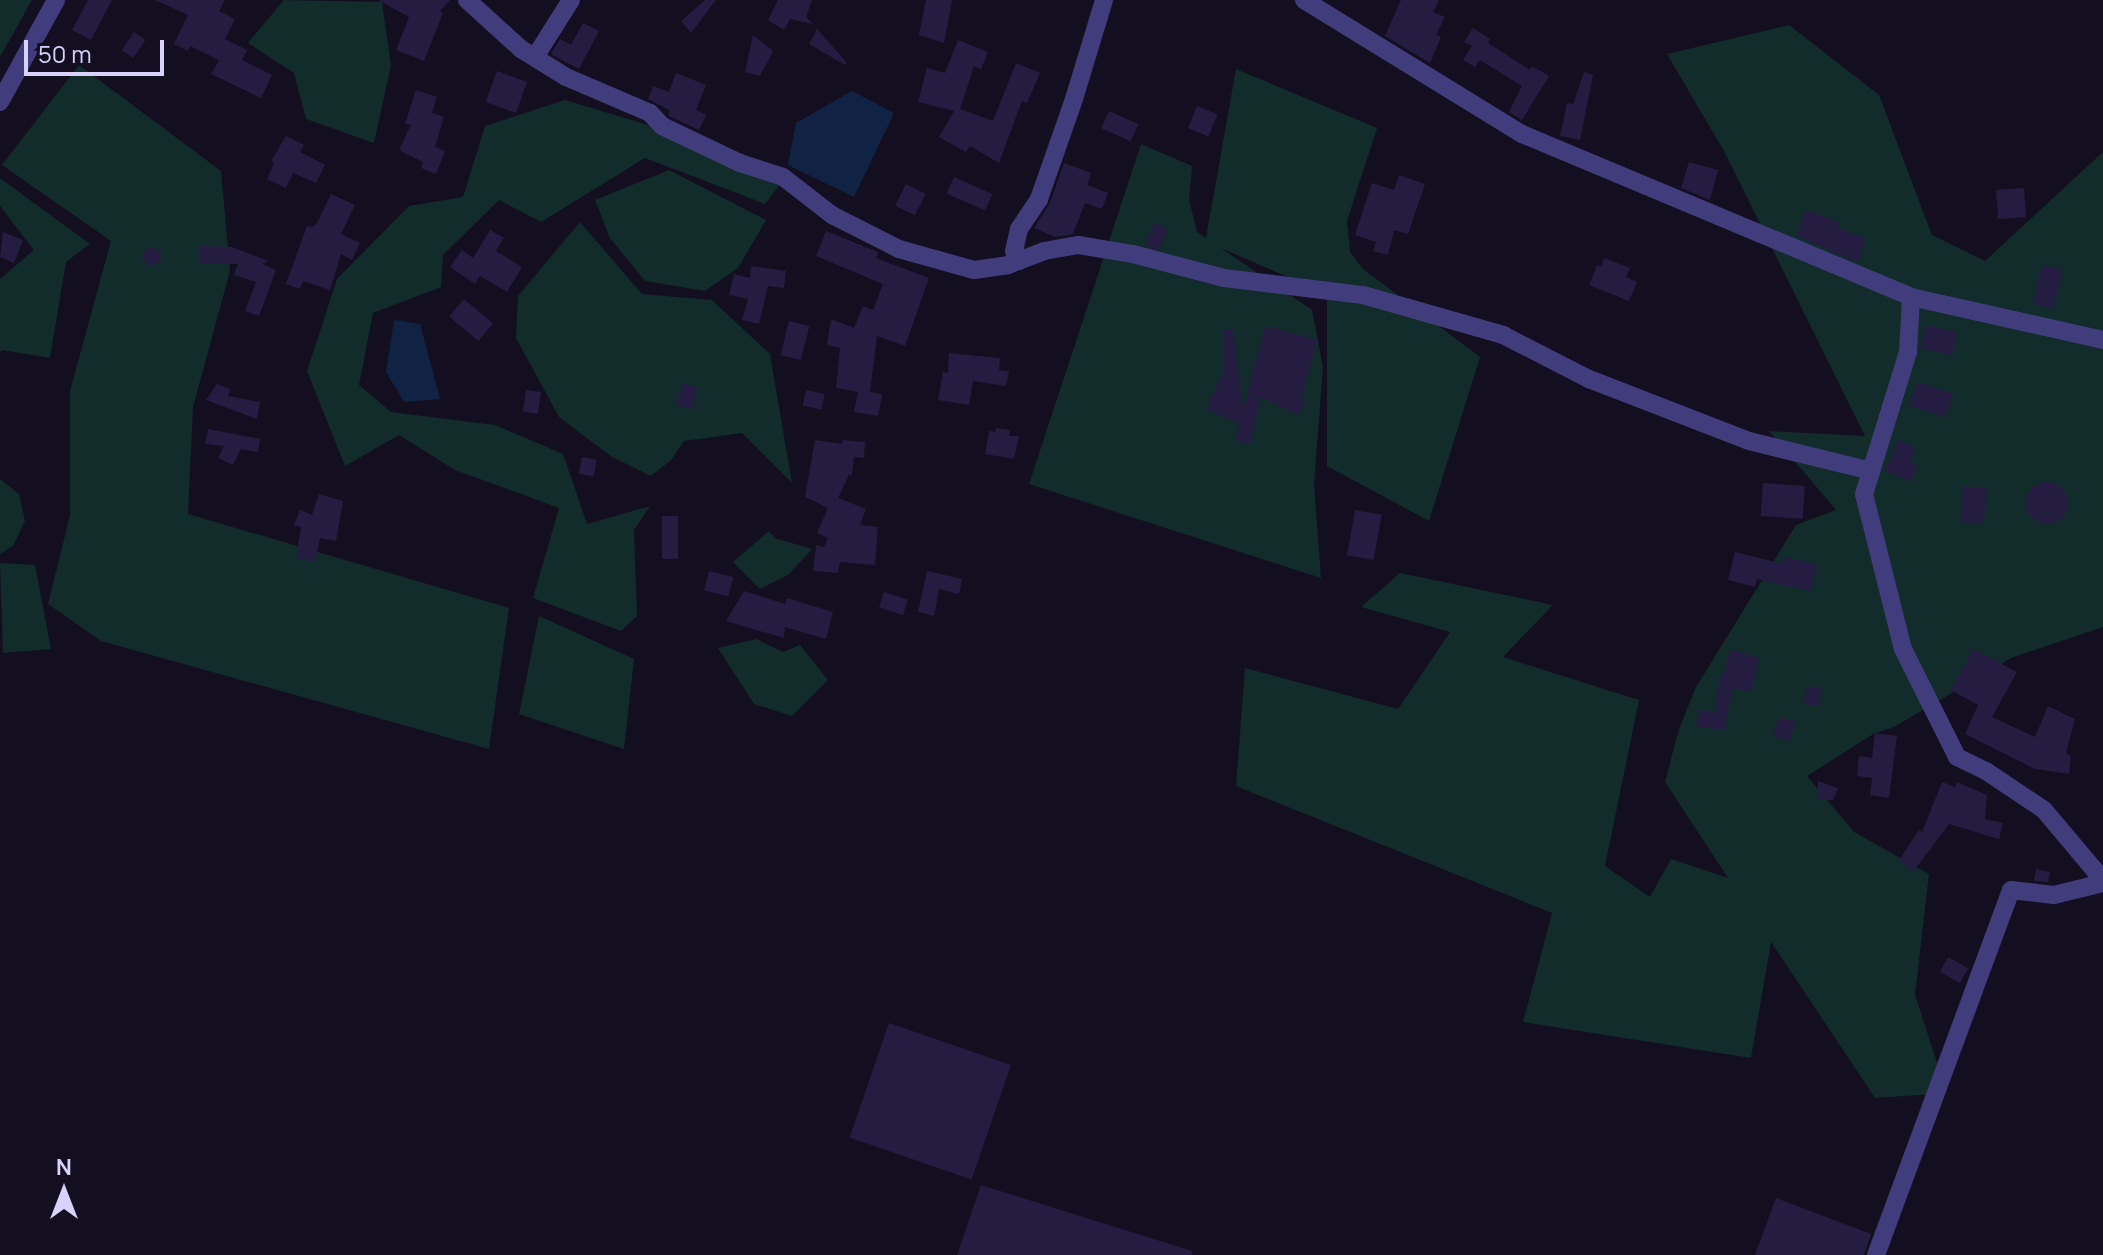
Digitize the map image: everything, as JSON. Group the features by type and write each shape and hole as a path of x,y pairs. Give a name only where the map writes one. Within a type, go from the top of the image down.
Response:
{"street":[{"path":"0,102 56,0"},
{"path":"467,0 535,57 566,77 650,113 662,126 740,163 783,177 832,215 899,249 974,270 1078,245 1133,254 1224,278 1363,295 1503,335 1589,379 1749,441 1871,471"},
{"path":"535,57 571,0"},
{"path":"1019,261 1014,251 1019,229 1039,199 1104,0"},
{"path":"1304,0 1522,134 1911,297 2103,340"},
{"path":"1876,1255 2011,890 2054,895 2103,882 2044,810 1986,771 1957,757 1903,649 1864,494 1908,352 1911,297"}],"green space":[{"path":"0,0 32,0 0,57"},
{"path":"284,0 382,2 391,65 374,143 306,119 294,73 248,43"},
{"path":"1789,25 1879,95 1932,235 1985,261 2103,152 2103,627 2011,658 1894,727 1875,733 1807,776 1854,832 1929,874 1915,995 1947,1093 1875,1098 1771,942 1751,1058 1523,1022 1552,913 1236,786 1245,668 1398,709 1450,632 1361,607 1400,573 1553,605 1503,657 1639,700 1605,866 1650,897 1671,859 1728,878 1665,782 1678,732 1696,687 1796,525 1836,510 1769,431 1865,436 1724,151 1667,54"},
{"path":"79,65 221,171 230,271 193,407 188,514 509,608 489,749 101,641 48,604 70,515 70,391 111,241 2,165"},
{"path":"1236,69 1377,128 1347,221 1350,252 1363,269 1480,357 1429,521 1327,466 1327,294 1221,248 1312,310 1323,367 1314,484 1321,578 1029,484 1141,144 1192,166 1189,200 1197,232 1206,238"},
{"path":"565,100 671,132 779,186 765,204 645,158 541,222 499,200 443,255 441,287 373,313 359,385 391,412 495,425 563,454 587,524 650,506 634,530 637,616 621,631 533,598 559,508 455,470 399,435 345,466 307,371 337,279 409,206 463,197 485,126"},
{"path":"669,170 766,220 738,268 705,291 645,281 610,238 595,200"},
{"path":"0,178 90,244 66,262 50,358 2,350 0,353 0,279 34,250 0,206"},
{"path":"580,222 642,294 712,300 770,354 792,483 742,433 684,441 671,460 651,476 612,457 559,417 516,338 518,296"},
{"path":"0,479 19,494 25,521 13,546 0,554"},
{"path":"769,531 775,538 812,549 788,575 760,589 733,562"},
{"path":"0,563 35,565 51,649 3,653"},
{"path":"539,616 634,659 624,749 519,714"},
{"path":"756,639 783,652 800,645 828,680 792,716 754,704 718,648"}],"water":[{"path":"852,91 894,113 854,197 788,165 796,123"},
{"path":"394,320 420,324 440,399 404,402 386,372"}],"building":[{"path":"88,0 112,0 91,40 72,30"},
{"path":"155,0 225,0 219,11 235,19 225,39 247,50 242,60 272,75 261,98 211,74 219,60 190,46 188,51 174,44 188,15"},
{"path":"378,0 450,0 440,11 443,13 424,61 396,50 409,17"},
{"path":"705,0 716,0 691,33 681,21"},
{"path":"778,0 812,0 806,17 813,24 790,19 784,30 768,20"},
{"path":"926,0 952,0 944,43 919,35"},
{"path":"1401,0 1439,0 1433,12 1445,17 1436,35 1441,37 1430,63 1385,36"},
{"path":"583,23 599,31 579,69 551,54 560,39 571,45"},
{"path":"1473,28 1490,39 1488,43 1530,70 1532,66 1549,76 1522,120 1509,112 1522,86 1480,60 1475,67 1463,60 1472,46 1464,42"},
{"path":"817,29 847,63 845,65 809,44"},
{"path":"134,32 146,40 133,58 122,50"},
{"path":"753,35 773,51 760,76 745,72"},
{"path":"958,40 988,52 981,69 974,66 960,109 993,121 1016,63 1040,73 1027,103 1022,101 999,163 970,146 966,152 939,137 954,111 918,102 927,68 945,73"},
{"path":"497,71 527,82 516,113 486,102"},
{"path":"1584,72 1593,75 1580,140 1560,136 1567,103 1573,104"},
{"path":"676,73 706,85 696,110 706,115 699,130 669,116 669,110 648,99 653,86 669,92"},
{"path":"416,90 437,97 432,113 444,117 435,147 445,151 436,174 421,168 423,162 399,150 411,125 405,124"},
{"path":"1197,106 1217,114 1208,136 1188,128"},
{"path":"1109,111 1138,124 1131,141 1101,128"},
{"path":"286,136 304,145 300,152 325,165 316,183 293,173 286,188 267,179 274,163 271,161"},
{"path":"1689,162 1718,170 1710,200 1681,188"},
{"path":"1064,163 1091,173 1087,185 1108,193 1102,209 1085,203 1073,234 1055,237 1034,228 1050,203"},
{"path":"1399,175 1425,184 1408,234 1394,230 1388,255 1373,251 1376,242 1355,235 1372,183 1394,190"},
{"path":"954,177 992,194 985,211 947,193"},
{"path":"906,184 926,194 915,215 895,205"},
{"path":"2024,188 2026,217 1998,219 1996,190"},
{"path":"331,194 355,205 341,234 360,243 352,260 341,254 330,290 303,281 300,289 286,284 307,226 317,223"},
{"path":"1805,210 1840,222 1838,229 1866,238 1858,262 1797,236"},
{"path":"1154,223 1168,229 1158,251 1145,245"},
{"path":"490,230 504,238 496,251 522,267 507,292 480,276 475,284 450,267 462,250 473,258"},
{"path":"826,231 878,252 876,258 929,278 905,346 877,336 870,392 882,394 878,416 854,412 858,392 836,388 840,348 827,345 831,319 854,328 863,306 873,310 883,284 816,256"},
{"path":"3,232 23,240 14,263 0,257"},
{"path":"148,246 162,253 155,267 141,259"},
{"path":"200,246 232,247 268,261 262,264 276,270 259,316 245,311 256,282 234,275 238,264 199,263"},
{"path":"1604,258 1630,268 1626,277 1637,282 1629,301 1589,285 1597,265 1601,267"},
{"path":"2042,265 2062,270 2053,309 2032,304"},
{"path":"751,266 786,271 784,288 768,286 759,324 742,320 748,299 729,295 734,274 750,278"},
{"path":"464,299 493,323 478,341 449,317"},
{"path":"789,321 809,326 801,360 781,355"},
{"path":"1926,325 1957,332 1952,356 1921,348"},
{"path":"1265,326 1317,340 1301,400 1305,402 1299,415 1260,397 1251,444 1235,441 1239,424 1206,409 1223,372 1224,330 1233,329 1243,409"},
{"path":"949,353 1000,358 999,370 1009,371 1006,386 973,381 969,405 938,400 943,372 948,373"},
{"path":"1917,382 1953,394 1945,418 1909,406"},
{"path":"682,383 698,387 692,409 676,405"},
{"path":"217,384 230,389 228,396 260,402 257,419 206,400"},
{"path":"526,390 541,392 538,414 523,412"},
{"path":"806,390 825,394 821,410 803,406"},
{"path":"996,428 1010,430 1009,436 1019,436 1014,459 985,454 989,431 995,432"},
{"path":"208,429 260,439 258,452 241,449 233,465 218,458 224,446 205,444"},
{"path":"815,440 842,444 842,440 865,442 864,458 854,457 852,475 849,475 838,498 866,509 860,525 878,527 875,565 840,562 838,573 813,571 816,545 824,547 828,538 817,533 828,508 805,497"},
{"path":"1898,440 1916,448 1910,462 1917,465 1911,482 1885,471"},
{"path":"582,457 597,460 593,477 579,474"},
{"path":"2047,482 2062,488 2068,503 2062,518 2047,524 2032,518 2026,503 2032,488"},
{"path":"1763,483 1805,486 1803,519 1761,516"},
{"path":"1963,486 1987,488 1984,524 1960,522"},
{"path":"319,494 343,501 336,541 320,538 315,562 296,558 301,527 294,525 300,510 312,515"},
{"path":"1355,510 1382,515 1374,560 1347,555"},
{"path":"662,516 678,516 678,559 662,559"},
{"path":"1735,552 1783,564 1785,557 1817,564 1811,591 1757,579 1755,587 1728,580"},
{"path":"709,571 733,577 728,596 704,590"},
{"path":"927,571 962,579 959,594 939,589 934,616 918,612"},
{"path":"744,591 785,604 787,598 833,612 826,639 785,627 784,638 726,621"},
{"path":"884,592 908,600 903,615 879,607"},
{"path":"1973,649 2017,672 1992,717 2035,737 2048,706 2075,719 2066,753 2071,757 2069,774 2035,769 1965,734 1978,705 1951,690"},
{"path":"1730,650 1759,658 1751,691 1732,689 1724,731 1696,726 1700,709 1715,712 1720,674 1723,675"},
{"path":"1807,686 1822,689 1818,707 1804,704"},
{"path":"1779,717 1795,722 1789,741 1773,736"},
{"path":"1875,733 1897,736 1889,798 1870,795 1872,778 1857,776 1859,756 1872,758"},
{"path":"1818,781 1838,788 1833,800 1817,800"},
{"path":"1942,782 1955,787 1957,782 1987,795 1985,819 2003,823 1999,839 1949,824 1913,872 1899,860 1919,830 1922,832"},
{"path":"2036,869 2050,872 2048,882 2034,881"},
{"path":"1948,957 1968,968 1960,983 1940,972"},
{"path":"889,1023 1011,1065 972,1179 850,1137"},
{"path":"981,1185 1192,1251 1192,1255 957,1255"},
{"path":"1776,1198 1871,1234 1864,1255 1755,1255"}]}
